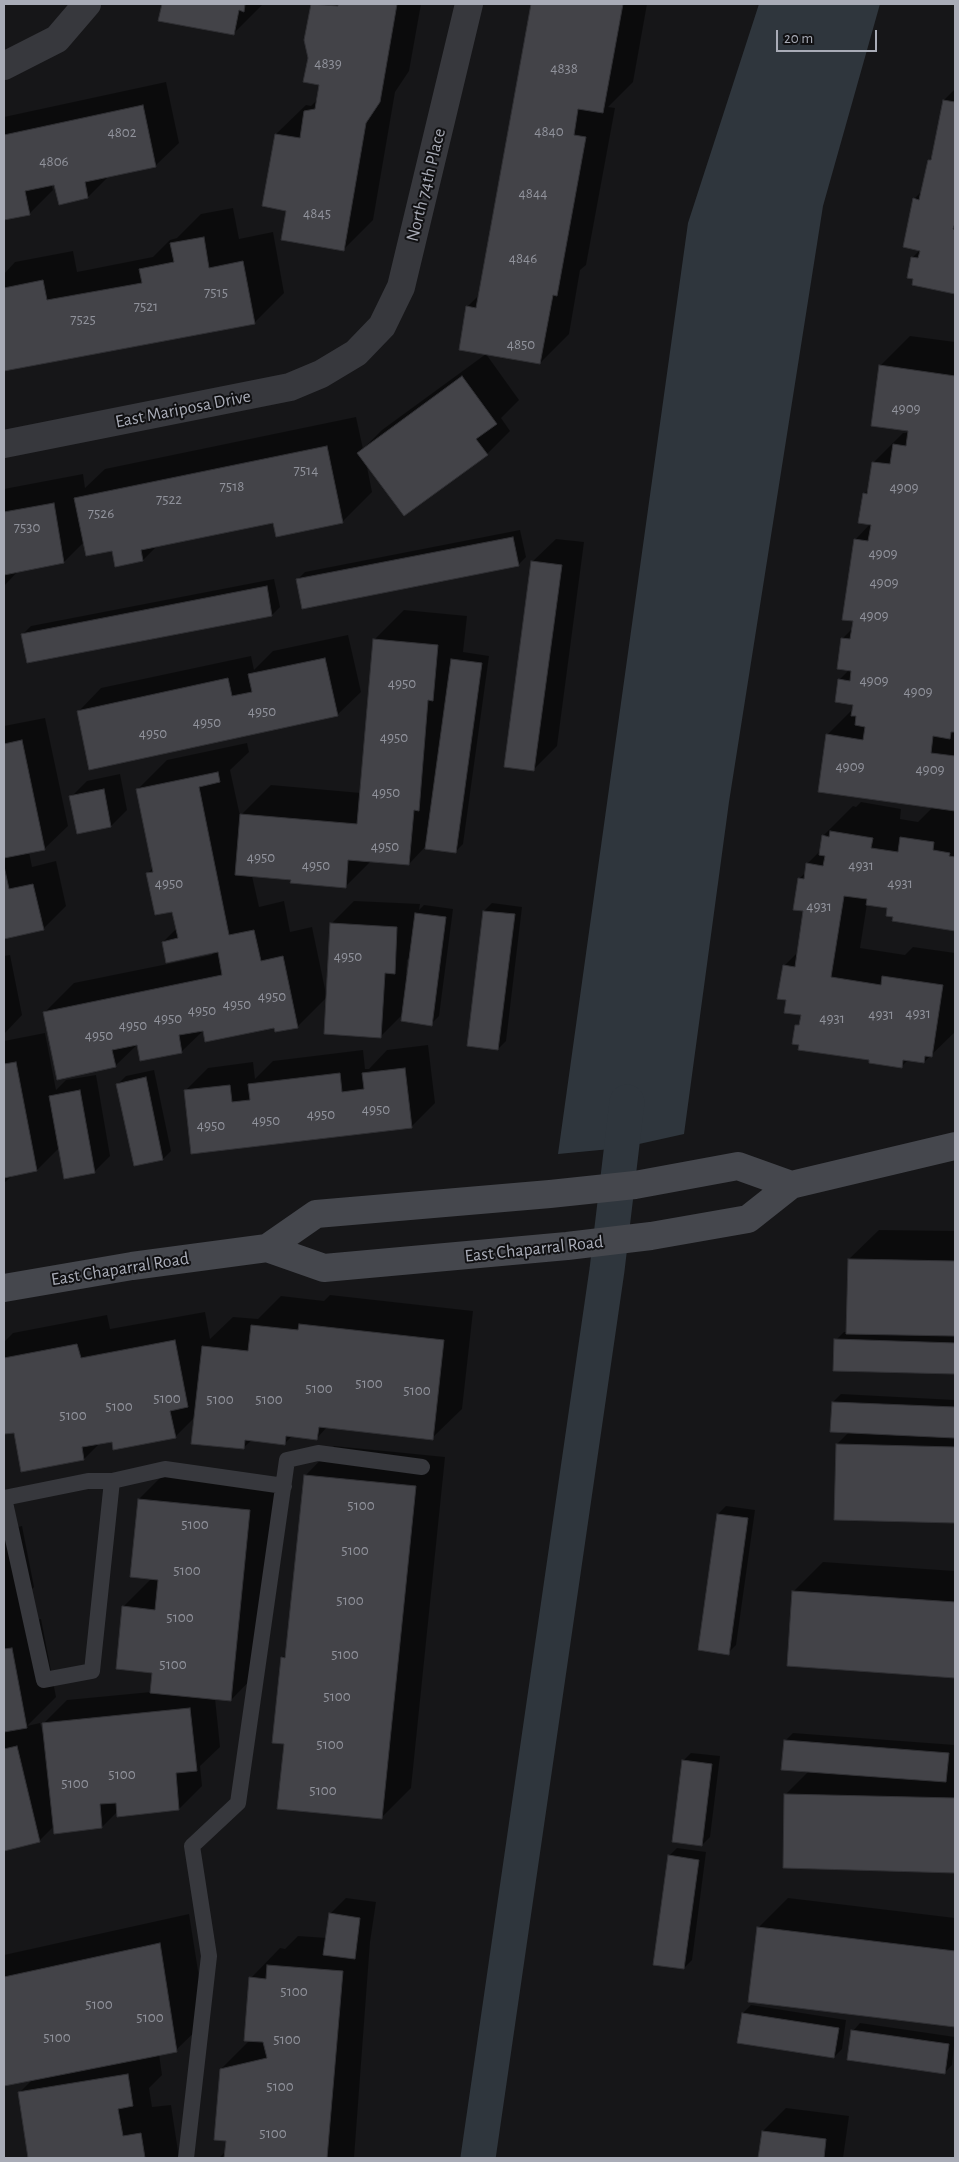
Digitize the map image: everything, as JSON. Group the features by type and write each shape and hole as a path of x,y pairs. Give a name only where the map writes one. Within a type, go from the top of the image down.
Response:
{"main road":[{"name":"East Chaparral Road","path":"4,1288 132,1266 267,1248 324,1268 539,1249 651,1236 748,1219 791,1185 955,1146"},
{"name":"East Chaparral Road","path":"267,1248 316,1214 635,1185 738,1166 791,1185"}],"street":[{"path":"4,66 57,39 88,4"},
{"name":"North 74th Place","path":"356,353 382,326 401,287 469,4"},
{"name":"East Mariposa Drive","path":"4,444 290,387 321,374 356,353"}],"lane":[{"path":"186,2158 208,1956 192,1846 238,1803 288,1460 318,1453 422,1467"},
{"path":"112,1482 92,1672 44,1680 4,1498 88,1482 112,1482 165,1469 284,1486"}],"shaded area":[{"path":"759,4 880,4 823,206 729,802 684,1134 621,1148 558,1154 688,223"}],"building":[{"path":"162,4 245,4 244,12 239,10 234,35 158,21"},
{"path":"311,4 338,6 338,4 397,4 380,102 366,123 344,251 281,240 286,211 262,206 275,134 300,138 304,111 315,109 319,85 303,82 308,58 304,40"},
{"path":"531,4 623,4 603,113 578,109 574,135 586,137 557,296 553,295 540,364 459,350 466,306 476,308"},
{"path":"943,100 955,102 955,223 953,229 955,230 955,294 912,285 913,279 907,278 911,257 918,258 920,251 903,247 913,198 919,200 928,160 931,160"},
{"path":"143,105 156,167 85,182 88,198 59,205 54,185 25,191 30,215 4,220 4,135"},
{"path":"204,237 209,268 243,261 255,324 4,371 4,288 43,280 47,300 142,283 139,269 174,262 170,243"},
{"path":"879,365 955,376 955,732 951,732 950,739 933,736 931,753 955,756 955,811 818,792 826,734 863,740 865,727 855,725 856,716 851,716 853,705 835,702 838,679 850,681 851,671 837,669 841,638 850,639 853,621 842,620 854,539 868,541 871,525 858,523 863,493 867,494 872,462 890,464 893,444 906,446 908,431 871,426"},
{"path":"462,376 497,424 476,439 488,455 404,516 357,453"},
{"path":"327,446 343,523 276,537 273,523 141,550 143,561 115,567 112,551 86,556 74,498"},
{"path":"54,503 64,563 4,575 4,512"},
{"path":"513,537 519,566 302,609 296,579"},
{"path":"531,561 562,565 534,771 504,767"},
{"path":"267,586 272,616 27,663 21,634"},
{"path":"373,639 438,645 433,701 428,700 419,811 414,810 409,865 348,860 346,888 290,883 291,880 235,875 240,814 357,824"},
{"path":"325,658 338,716 89,770 77,711 228,678 232,696 252,692 248,674"},
{"path":"451,659 482,663 456,853 425,849"},
{"path":"22,740 45,850 4,858 4,744"},
{"path":"218,772 220,782 199,787 229,935 254,930 261,961 283,956 298,1028 275,1032 274,1028 205,1042 203,1031 179,1035 182,1053 140,1061 137,1045 112,1050 116,1067 57,1080 43,1012 222,975 218,952 166,963 162,942 178,938 172,912 155,915 146,873 153,872 136,789"},
{"path":"104,789 111,827 77,834 69,796"},
{"path":"830,831 873,838 871,848 898,852 900,837 934,842 933,850 950,853 949,856 955,857 955,931 892,921 893,917 886,916 887,908 866,905 867,899 844,896 831,977 881,985 882,976 943,985 932,1057 925,1056 924,1063 903,1060 902,1068 869,1063 869,1060 798,1050 799,1045 792,1044 795,1025 799,1025 801,1015 784,1013 786,1000 777,999 783,965 795,967 803,911 793,910 798,878 804,879 806,863 823,866 825,856 819,855 822,835 829,837"},
{"path":"4,866 9,889 33,884 44,930 4,939"},
{"path":"483,911 515,914 498,1050 467,1046"},
{"path":"415,913 446,917 432,1026 401,1021"},
{"path":"330,923 397,927 395,974 385,973 381,1038 324,1034"},
{"path":"16,1062 37,1171 4,1178 4,1064"},
{"path":"405,1068 412,1128 191,1154 184,1090 230,1085 232,1102 250,1100 248,1084 340,1073 342,1092 364,1089 362,1073"},
{"path":"146,1077 163,1160 134,1166 116,1084"},
{"path":"80,1090 95,1173 64,1179 49,1096"},
{"path":"848,1259 955,1261 955,1336 846,1334"},
{"path":"299,1324 444,1340 433,1440 319,1427 317,1440 286,1436 285,1445 245,1440 244,1449 191,1444 202,1346 248,1351 251,1325 298,1330"},
{"path":"834,1339 955,1343 955,1374 833,1371"},
{"path":"175,1340 188,1407 170,1411 176,1438 113,1450 112,1442 82,1447 84,1460 21,1472 14,1433 4,1434 4,1358 77,1344 81,1358"},
{"path":"832,1402 955,1407 955,1438 830,1432"},
{"path":"836,1444 955,1447 955,1523 834,1520"},
{"path":"304,1475 416,1486 382,1819 277,1809 284,1744 272,1743 281,1657 285,1658"},
{"path":"138,1499 250,1510 231,1701 150,1693 152,1673 116,1669 122,1606 155,1610 158,1580 130,1577"},
{"path":"717,1514 748,1518 729,1655 698,1650"},
{"path":"792,1591 955,1602 955,1678 787,1666"},
{"path":"12,1648 27,1728 4,1732 4,1649"},
{"path":"190,1708 197,1771 176,1773 179,1810 117,1817 116,1803 100,1804 102,1828 54,1834 42,1723"},
{"path":"784,1740 949,1753 946,1782 781,1770"},
{"path":"17,1746 40,1842 4,1851 4,1749"},
{"path":"682,1760 712,1764 702,1846 672,1842"},
{"path":"784,1794 955,1798 955,1873 783,1868"},
{"path":"668,1855 699,1860 684,1969 653,1965"},
{"path":"329,1913 360,1918 355,1959 323,1955"},
{"path":"757,1927 955,1951 955,2027 748,2002"},
{"path":"160,1943 177,2052 4,2086 4,1977"},
{"path":"267,1965 343,1971 327,2158 224,2158 226,2141 214,2140 220,2069 267,2058 263,2042 244,2041 249,1977 266,1979"},
{"path":"742,2013 839,2028 834,2058 737,2043"},
{"path":"851,2030 949,2044 945,2074 847,2060"},
{"path":"128,2074 133,2106 118,2109 123,2136 141,2133 145,2158 28,2158 18,2092"},
{"path":"762,2131 826,2139 824,2158 758,2158"}],"waterway":[{"path":"478,2158 607,1270 627,1102"}]}
